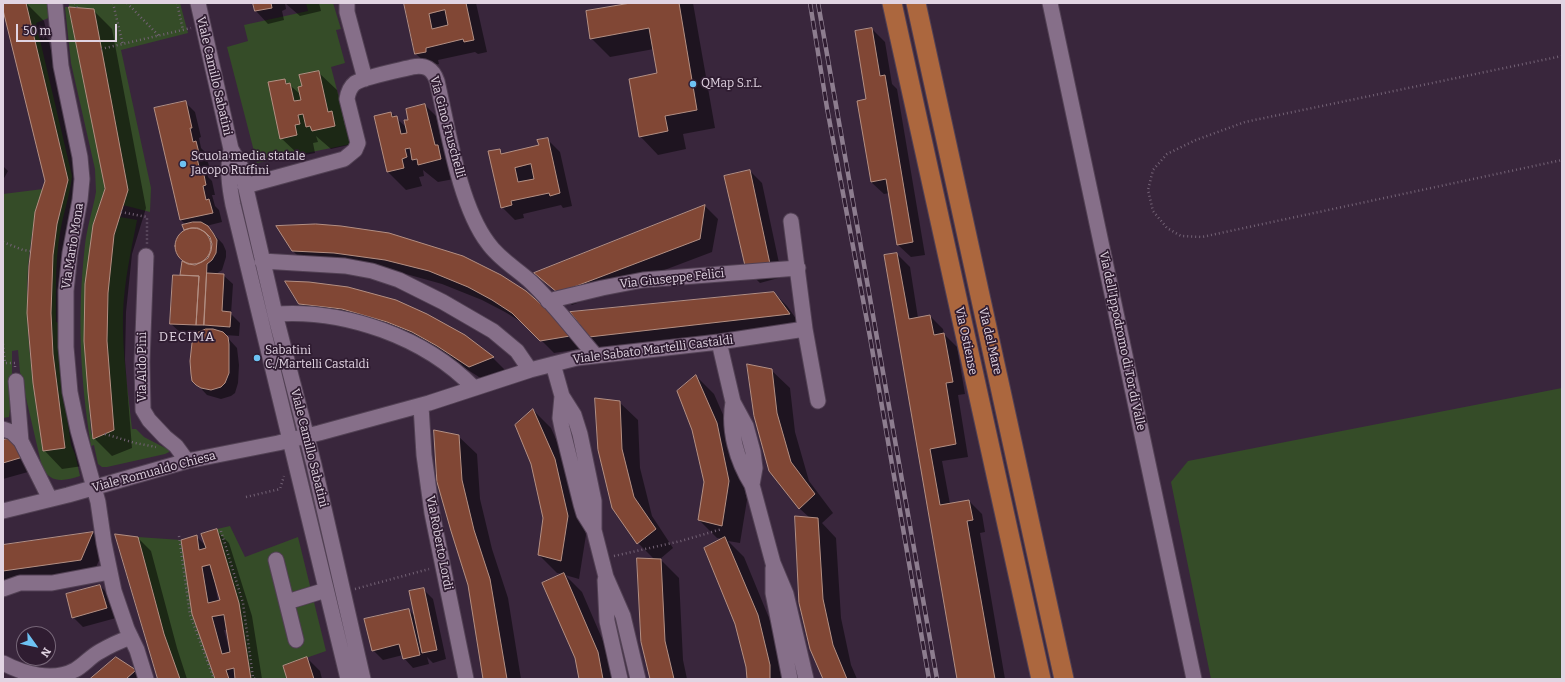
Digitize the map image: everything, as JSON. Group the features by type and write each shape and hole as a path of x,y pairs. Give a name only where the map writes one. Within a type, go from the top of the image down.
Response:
{"main road":[{"name":"Via Ostiense","path":"892,3 1041,679"},
{"name":"Via del Mare","path":"916,3 1064,679"}],"street":[{"name":"Via Mario Mona","path":"55,3 61,66 80,157 82,179 80,200 71,247 66,292 67,358 70,392 75,416 95,487 114,591 146,679"},
{"name":"Viale Camillo Sabatini","path":"198,3 231,149 241,167 244,186 306,436 363,679"},
{"path":"347,3 347,12 365,79"},
{"name":"Via dell'Ippodromo di Tor di Valle","path":"1050,3 1194,679"},
{"name":"Via Gino Fruschelli","path":"244,186 344,159 349,156 358,143 347,95 352,85 358,81 415,66 428,68 434,74 437,81 463,189 478,228 493,249 530,282 595,356"},
{"name":"Viale Camillo Sabatini","path":"231,149 228,173 233,205 348,679"},
{"path":"791,222 805,329 818,401"},
{"name":"Via Aldo Pini","path":"146,256 142,362 143,410 149,420 164,437 176,446 187,461"},
{"path":"262,260 345,266 372,271 399,280 449,305 494,331 517,351 530,370"},
{"name":"Via Giuseppe Felici","path":"548,301 613,285 648,279 798,268"},
{"path":"275,314 308,314 328,317 357,323 386,332 431,354 453,369 474,388"},
{"name":"Viale Sabato Martelli Castaldi","path":"306,436 420,406 530,370 578,358 719,342 805,329"},
{"path":"719,342 733,402 731,418 732,433 740,460 752,485 773,563 786,594 806,679"},
{"path":"553,364 562,396 560,418 581,504 584,514 594,530 606,577 623,616 638,679"},
{"path":"16,381 21,441"},
{"name":"Via Roberto Lordi","path":"420,406 424,455 432,513 466,679"},
{"path":"3,429 12,432 21,441 50,499"},
{"name":"Viale Romualdo Chiesa","path":"3,511 187,461 306,436"},
{"path":"276,560 296,640"},
{"path":"773,563 773,594 790,679"},
{"path":"3,589 20,582 48,584 110,572"},
{"path":"606,577 605,598 607,620 620,679"},
{"path":"287,602 326,590"},
{"path":"3,663 40,675 63,676 77,669 99,652 130,637"}],"path":[{"path":"75,3 77,8"},
{"path":"113,3 123,45"},
{"path":"127,3 159,36"},
{"path":"177,3 183,30"},
{"path":"101,49 203,25"},
{"path":"1562,56 1245,122 1196,140 1167,154 1153,170 1148,190 1153,211 1167,228 1182,236 1202,237 1562,160"},
{"path":"121,212 147,216 146,256"},
{"path":"3,242 23,250 30,251"},
{"path":"3,344 4,362 15,363 16,381"},
{"path":"105,434 148,446 160,448 176,446"},
{"path":"246,497 280,489 285,472"},
{"path":"601,559 681,541 722,529"},
{"path":"221,531 243,603 253,678 255,679"},
{"path":"179,536 190,615 214,679"},
{"path":"352,590 443,566"}],"green space":[{"path":"26,3 48,3 51,17 36,23 72,176 58,244 56,322 60,323 63,390 71,445 75,454 80,476 63,480 54,479 49,476 42,467 20,372 18,350 12,351 12,393 9,417 3,418 3,194 43,189 34,221 29,254 27,287 30,353 43,451 65,448 53,354 51,313 53,255 57,224 68,180"},
{"path":"69,3 180,3 188,33 121,50 151,188 150,212 123,205 94,10 70,7 105,189 93,225 84,341 91,432 93,438 110,387 107,341 108,293 114,235 120,217 137,220 126,278 123,314 124,357 132,429 136,429 144,437 169,450 169,452 165,454 107,467 102,467 98,464 94,445 91,446 84,396 80,321 81,296 86,238 96,192 95,169 71,63 65,7 69,7"},
{"path":"306,3 333,3 341,29 336,30 345,63 331,67 351,144 257,163 227,47 248,41 244,25 308,11"},
{"path":"1562,388 1562,679 1211,679 1171,482 1188,461"},
{"path":"230,526 245,557 298,537 326,651 283,666 287,679 251,679 239,603 217,529"},
{"path":"138,537 181,540 192,614 215,679 180,679 164,634"}],"building":[{"path":"3,3 26,3 68,180 57,224 53,255 51,313 53,354 65,448 43,451 33,383 27,313 29,266 35,212 45,181 3,10"},
{"path":"253,3 271,3 272,8 255,11"},
{"path":"404,3 466,3 474,40 464,42 463,39 426,48 426,52 415,54","holes":["445,10 448,25 432,29 429,14"]},
{"path":"631,3 679,3 697,110 665,116 668,131 639,137 629,79 657,73 649,28 590,39 586,11"},
{"path":"69,7 94,9 128,190 114,235 108,293 107,341 114,430 93,439 84,341 85,284 93,225 105,189"},
{"path":"872,28 880,76 885,75 913,242 897,245 886,179 871,182 857,101 866,99 855,31"},
{"path":"319,71 328,112 332,111 335,126 312,131 310,126 306,127 303,114 298,115 300,124 295,125 297,135 280,139 268,82 285,79 286,84 290,83 294,101 301,100 298,87 302,86 299,75"},
{"name":"Scuola media statale Jacopo Ruffini","path":"186,101 192,128 190,128 193,142 196,141 200,157 197,158 200,171 203,170 206,185 203,186 206,200 209,199 213,213 180,220 154,108"},
{"path":"425,104 435,145 438,145 441,159 418,165 417,159 412,160 410,148 405,149 407,157 402,159 404,168 387,172 374,116 391,112 392,117 397,116 401,134 407,133 404,120 408,120 406,109"},
{"path":"548,138 560,193 550,196 549,193 511,201 512,205 501,208 488,151 500,149 501,154 539,145 537,140","holes":["531,164 534,179 518,182 515,168"]},
{"path":"750,170 770,264 746,270 724,176"},
{"path":"705,205 700,239 558,293 534,273"},
{"path":"193,222 201,222 208,226 217,240 216,253 212,260 207,264 204,325 196,325 199,276 180,275 182,261 195,265 208,258 211,251 212,244 210,237 205,232 198,228 184,230 182,225"},
{"path":"316,224 389,233 463,256 501,275 526,291 552,314 570,336 540,341 512,313 492,300 468,287 429,271 385,260 334,253 292,251 276,226"},
{"path":"197,228 206,233 210,239 210,253 206,259 197,264 189,264 180,259 176,253 175,242 180,233 186,229"},
{"path":"897,253 909,319 930,315 934,335 944,333 953,382 946,383 956,444 930,449 940,505 969,500 973,520 967,521 995,679 957,679 884,255"},
{"path":"207,273 224,274 222,311 231,312 230,327 204,325"},
{"path":"173,275 199,276 196,325 170,324"},
{"path":"285,281 309,282 348,287 396,300 427,314 465,335 494,357 469,367 412,332 387,322 342,309 299,304"},
{"path":"774,292 790,314 589,337 570,312"},
{"path":"206,329 213,329 223,332 228,337 229,344 229,373 225,383 221,387 211,390 201,388 196,385 192,381 191,374 190,361 192,343 197,333"},
{"path":"747,364 772,369 777,413 791,462 815,494 799,509 769,471 754,416"},
{"path":"696,375 717,423 729,481 722,526 698,520 704,482 692,430 677,391"},
{"path":"595,398 620,401 622,449 634,497 656,529 637,544 612,508 598,450"},
{"path":"533,409 555,459 568,516 561,561 538,555 543,518 531,464 515,425"},
{"path":"434,430 459,435 462,480 474,530 490,579 507,679 483,679 468,585 437,482"},
{"path":"11,438 23,457 3,463 3,440"},
{"path":"795,516 818,518 823,599 833,645 847,679 823,679 810,649 799,603"},
{"path":"217,529 239,603 251,679 235,679 234,668 226,670 229,679 215,679 192,614 181,540 197,535 199,550 206,548 201,534","holes":["210,565 220,600 208,603 202,567","224,615 230,652 222,654 212,617"]},
{"path":"93,532 81,560 3,571 3,545"},
{"path":"115,534 138,537 164,634 180,679 158,679"},
{"path":"725,537 758,615 770,665 770,679 747,679 746,667 735,624 704,548"},
{"path":"637,558 661,559 665,641 674,679 650,679 641,642"},
{"path":"564,573 598,652 603,679 579,679 575,658 542,583"},
{"path":"100,585 107,608 72,618 66,594"},
{"path":"424,588 437,650 422,653 409,591"},
{"path":"409,609 420,655 403,659 399,644 372,651 364,619"},
{"path":"116,657 136,670 126,679 90,679"},
{"path":"307,657 314,679 287,679 283,666"}],"railway":[{"path":"810,3 827,108 870,337 929,679"},
{"path":"818,3 937,679"}],"place":[{"name":"QMap S.r.L.","path":"693,84"},
{"name":"Scuola media statale Jacopo Ruffini","path":"183,164"},
{"name":"Sabatini C./Martelli Castaldi","path":"257,358"}],"district":[{"name":"DECIMA","path":"187,337"}]}
